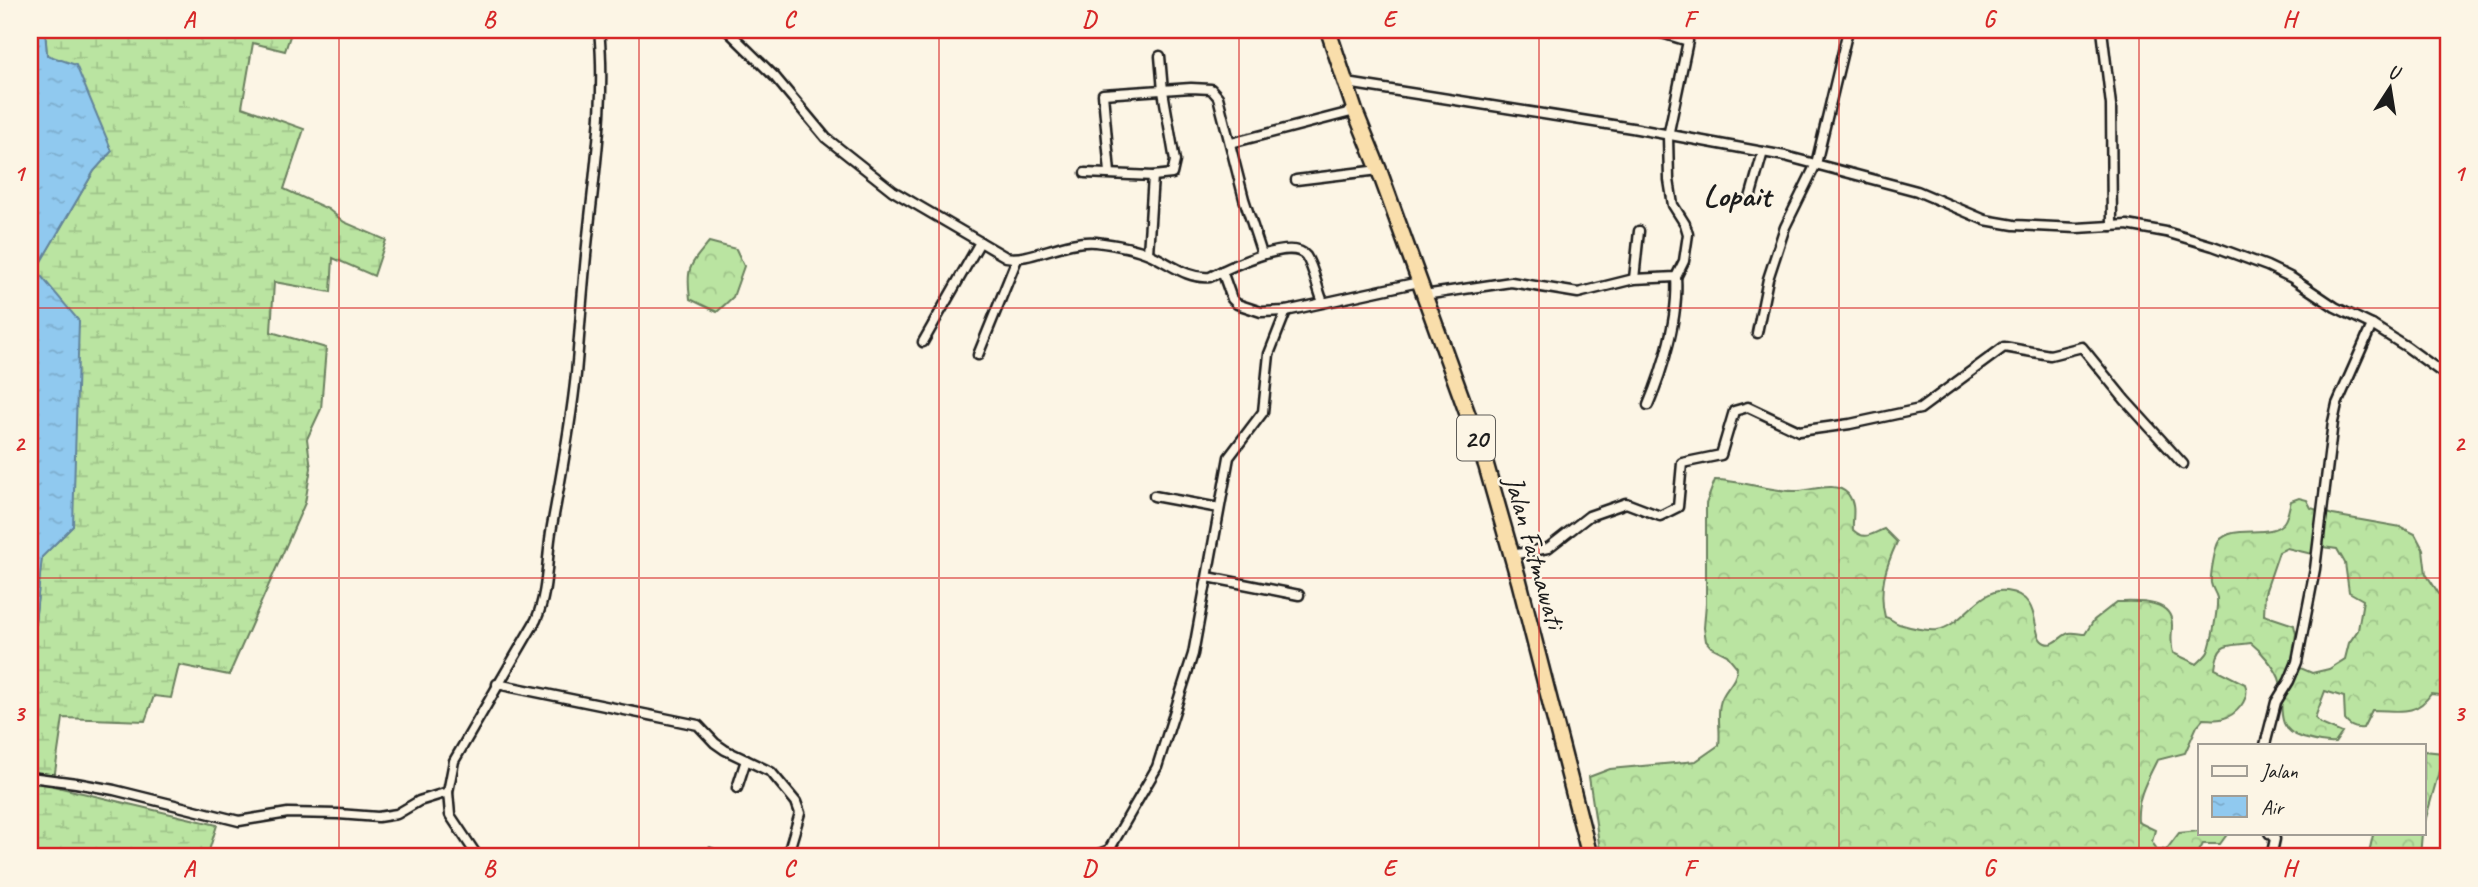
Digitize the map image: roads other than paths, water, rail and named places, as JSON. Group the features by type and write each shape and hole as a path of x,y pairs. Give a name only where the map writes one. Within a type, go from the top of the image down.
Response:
{"highway":[{"name":"Jalan Fatmawati","path":"1328,30 1355,111 1486,465 1590,857"}],"street":[{"path":"478,857 450,815 448,792 454,761 536,620 545,595 551,529 576,375 601,103 602,53 599,30"},
{"path":"727,30 775,77 826,138 893,191 1006,257 1017,259 1069,243 1098,242 1148,253 1192,276 1210,277 1262,254 1294,249 1306,256 1323,302"},
{"path":"1652,30 1688,41"},
{"path":"1648,405 1659,380 1677,303 1676,277 1684,261 1688,234 1685,223 1673,205 1669,180 1668,136 1690,30"},
{"path":"1757,333 1768,279 1785,227 1816,164 1848,30"},
{"path":"2102,30 2111,105 2112,226"},
{"path":"1085,173 1153,176 1172,174 1175,165 1160,56"},
{"path":"1347,83 1632,128 1763,152 1917,191 1984,220 2014,225 2077,228 2127,225 2166,232 2213,246 2292,278 2335,307 2372,325 2407,347 2448,377"},
{"path":"1110,173 1103,94 1211,89 1218,97 1244,199 1262,254"},
{"path":"1231,143 1355,111"},
{"path":"1750,198 1763,152"},
{"path":"1296,180 1379,170"},
{"path":"1148,253 1153,176"},
{"path":"1634,279 1639,231"},
{"path":"923,342 980,242"},
{"path":"978,355 1017,259"},
{"path":"1222,271 1232,299 1237,304 1261,312 1286,311 1323,302 1422,289 1511,282 1578,293 1634,279 1676,277"},
{"path":"1091,857 1109,850 1157,768 1193,654 1229,457 1264,412 1269,354 1286,311"},
{"path":"2264,744 2276,702 2297,662 2315,569 2337,404 2372,325"},
{"path":"1512,555 1548,548 1589,516 1626,503 1660,516 1678,507 1682,463 1721,456 1734,411 1748,407 1799,431 1850,424 1920,409 2004,347 2050,355 2082,347 2183,464"},
{"path":"1154,496 1219,508"},
{"path":"1209,577 1298,595"},
{"path":"497,684 698,725 715,743 771,772 799,808 800,813 787,857"},
{"path":"737,788 746,760"},
{"path":"30,777 114,790 239,821 288,813 378,817 397,814 419,801 448,792"},
{"path":"2270,834 2275,839 2272,857"},
{"path":"1109,850 1116,857"},
{"path":"700,857 710,853 720,857"}],"water":[{"path":"30,30 45,30 47,55 76,65 112,151 94,171 36,270 79,321 73,526 42,557 30,670"}],"district":[{"name":"Lopait","path":"1737,195"}]}
